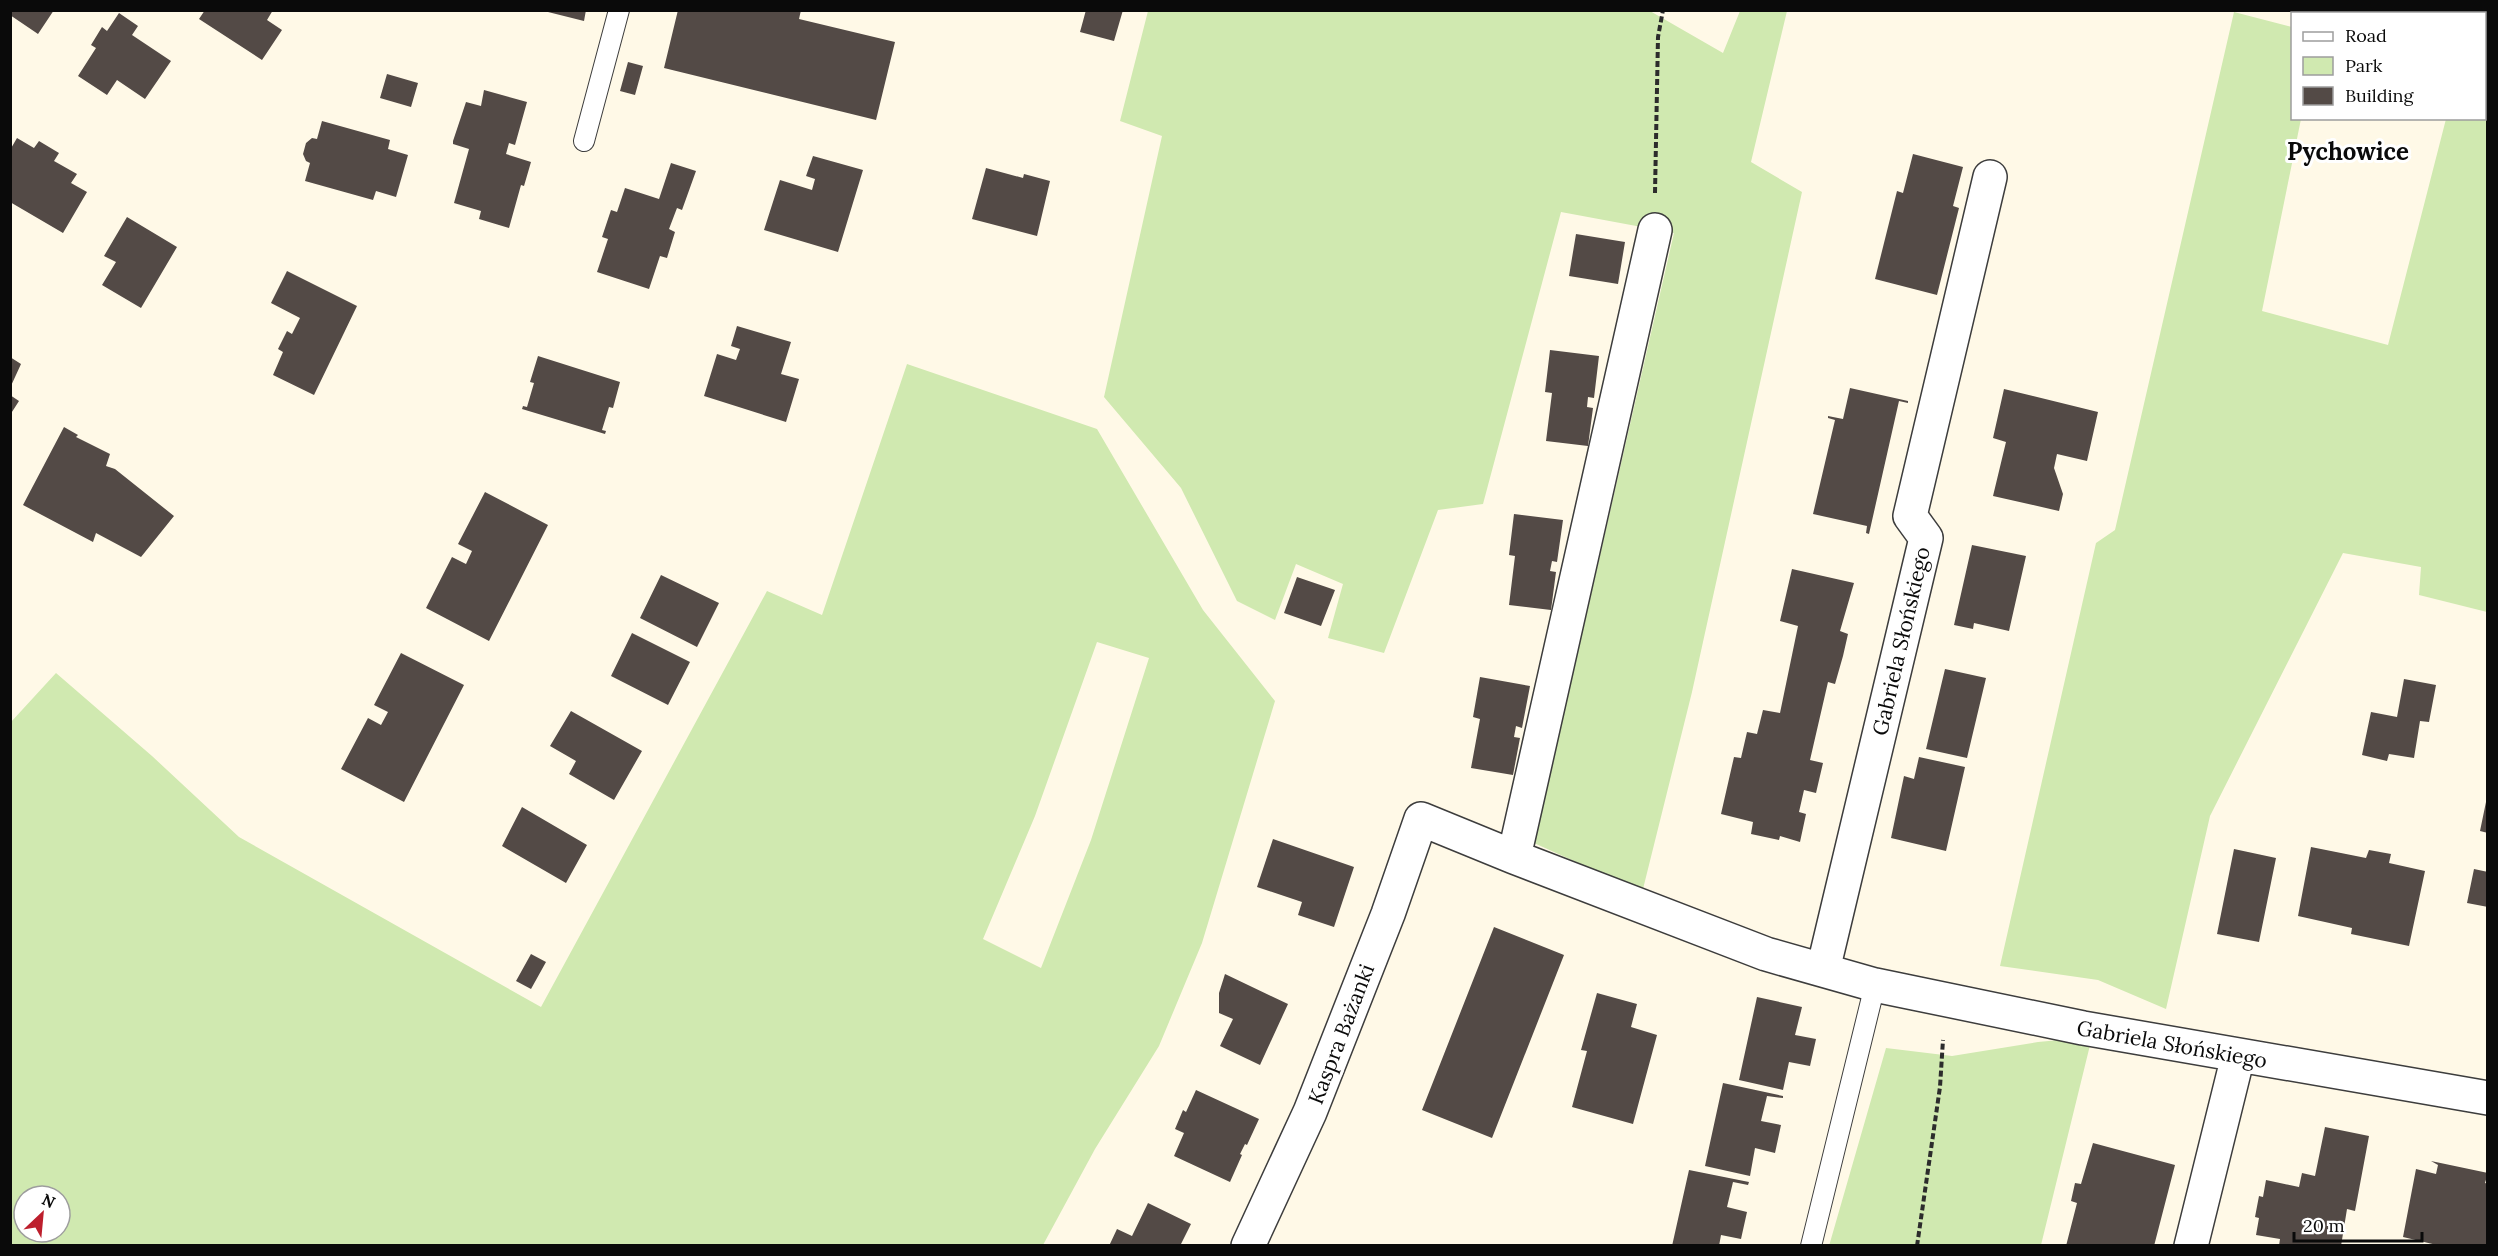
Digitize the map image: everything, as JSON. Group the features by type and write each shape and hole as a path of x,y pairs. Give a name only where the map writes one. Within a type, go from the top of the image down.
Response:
{"street":[{"name":"Gabriela Słońskiego","path":"1823,970 1926,538 1910,516 1990,177"},
{"path":"1514,858 1655,230"},
{"name":"Gabriela Słońskiego","path":"1422,819 1514,858 1766,954 1875,985 2083,1028 2487,1098"},
{"name":"Kaspra Bażanki","path":"1248,1245 1310,1112 1388,914 1422,819"},
{"path":"2191,1245 2238,1056"}],"lane":[{"path":"584,141 619,10"},
{"path":"1811,1245 1875,985"}],"path":[{"path":"1655,230 1658,37 1663,10"},
{"path":"1917,1245 1940,1087 1946,1000"}],"green space":[{"path":"1148,11 1650,11 1723,53 1740,11 1787,11 1751,162 1802,192 1692,692 1643,889 1605,875 1534,843 1674,233 1561,212 1483,504 1438,510 1384,653 1328,638 1343,584 1296,564 1275,620 1237,601 1181,488 1104,397 1162,136 1120,121"},
{"path":"2488,11 2487,612 2419,595 2421,567 2343,553 2210,816 2166,1009 2098,980 2000,966 2096,543 2115,530 2234,12 2291,27 2291,120 2301,120 2262,311 2388,345 2446,120 2486,120 2486,12 2472,12"},
{"path":"907,364 1097,429 1203,610 1275,701 1202,943 1159,1046 1095,1149 1043,1245 11,1245 11,722 56,673 152,756 239,837 541,1007 767,591 822,615","holes":["1097,642 1149,658 1091,840 1041,968 983,939 1035,816"]},
{"path":"2092,1037 2041,1245 1829,1246 1886,1048 1952,1056 2038,1042"}],"building":[{"path":"10,10 54,10 38,34 10,15"},
{"path":"205,10 273,10 267,20 282,30 262,60 199,19"},
{"path":"540,10 586,10 584,21"},
{"path":"678,10 801,10 799,19 895,42 876,120 664,68"},
{"path":"1086,10 1123,10 1114,41 1080,32"},
{"path":"119,13 138,26 132,35 171,61 145,99 117,80 107,95 78,76 96,48 91,45 102,27 107,31"},
{"path":"628,62 643,66 635,95 620,91"},
{"path":"387,74 418,83 411,107 380,98"},
{"path":"484,90 527,102 515,145 509,143 506,154 531,162 524,186 521,185 509,228 479,219 481,211 454,203 469,149 453,144 453,141 466,102 481,106"},
{"path":"322,121 390,140 388,149 408,155 396,197 376,191 373,200 305,181 310,163 306,161 303,154 306,143 312,138 317,139"},
{"path":"17,138 34,148 39,141 59,153 54,161 77,174 71,183 87,192 63,233 10,202 10,150"},
{"path":"1913,154 1963,167 1953,206 1959,208 1937,295 1875,279 1897,191 1903,193"},
{"path":"813,156 863,170 838,252 764,230 780,180 812,190 815,179 806,176"},
{"path":"671,163 696,171 682,210 677,208 669,229 675,232 667,258 660,256 649,289 597,272 608,239 602,237 611,210 617,212 625,188 659,199"},
{"path":"986,168 1023,178 1024,174 1050,181 1037,236 972,219"},
{"path":"127,217 177,247 141,308 102,285 116,262 104,256"},
{"path":"1576,234 1625,242 1618,284 1569,276"},
{"path":"287,271 357,306 314,395 273,375 283,352 278,349 287,331 292,334 300,318 271,303"},
{"path":"737,326 791,342 781,374 799,379 786,422 704,396 717,354 736,360 740,349 731,346"},
{"path":"1550,350 1599,356 1594,398 1588,397 1587,407 1593,408 1588,446 1546,441 1552,393 1545,392"},
{"path":"538,356 620,382 613,408 609,407 602,430 606,431 605,434 522,409 523,406 527,407 534,383 530,382"},
{"path":"10,357 21,364 10,388"},
{"path":"1850,388 1908,401 1908,403 1899,401 1869,534 1866,533 1867,526 1813,514 1835,420 1828,416 1843,419"},
{"path":"2004,389 2098,412 2087,461 2057,454 2054,468 2063,494 2059,511 1993,496 2006,442 1993,438"},
{"path":"10,395 19,401 10,415"},
{"path":"64,427 78,435 76,437 110,454 106,466 115,469 174,516 141,557 96,533 93,542 23,505"},
{"path":"485,492 548,525 489,641 426,608 452,557 466,564 472,551 458,544"},
{"path":"1514,514 1563,520 1557,562 1552,561 1550,571 1556,572 1551,610 1509,605 1515,556 1509,555"},
{"path":"1972,545 2026,556 2009,631 1974,623 1973,629 1954,625"},
{"path":"1792,569 1854,583 1840,631 1848,634 1843,656 1835,684 1828,682 1810,760 1823,763 1816,793 1804,790 1799,812 1806,814 1800,842 1780,836 1779,840 1751,834 1753,822 1721,814 1734,757 1741,758 1747,732 1757,734 1763,710 1780,713 1798,626 1780,621"},
{"path":"661,575 719,603 697,647 640,618"},
{"path":"1297,577 1335,590 1321,626 1284,613"},
{"path":"632,633 690,662 668,705 611,676"},
{"path":"401,653 464,685 404,802 341,769 368,718 381,725 388,712 374,705"},
{"path":"1945,669 1986,678 1967,758 1926,749"},
{"path":"1480,677 1530,686 1522,728 1516,726 1514,737 1520,738 1513,775 1471,768 1480,719 1473,717"},
{"path":"2404,679 2436,685 2429,722 2420,721 2414,758 2389,754 2387,761 2362,755 2371,712 2397,717"},
{"path":"571,711 642,751 614,800 569,774 576,761 550,746"},
{"path":"1919,757 1965,767 1946,851 1891,838 1904,776 1914,779"},
{"path":"2486,802 2488,802 2488,833 2480,831"},
{"path":"522,807 587,845 566,883 502,846"},
{"path":"1273,839 1354,867 1334,927 1298,915 1302,902 1257,887"},
{"path":"2311,847 2366,858 2369,850 2391,854 2389,863 2425,871 2409,946 2351,934 2352,928 2298,916"},
{"path":"2234,849 2276,858 2259,942 2217,934"},
{"path":"2474,869 2488,872 2488,907 2467,903"},
{"path":"1494,927 1564,955 1492,1138 1422,1110"},
{"path":"531,954 546,962 531,989 516,981"},
{"path":"1225,974 1288,1004 1260,1065 1220,1046 1233,1019 1219,1013 1219,993"},
{"path":"1597,993 1637,1004 1631,1027 1657,1035 1633,1124 1572,1107 1587,1051 1581,1050"},
{"path":"1757,997 1802,1007 1795,1035 1816,1039 1810,1066 1789,1062 1783,1090 1739,1080"},
{"path":"1723,1083 1783,1096 1783,1098 1767,1096 1761,1121 1781,1125 1775,1153 1755,1148 1750,1176 1705,1166"},
{"path":"1196,1090 1259,1119 1247,1145 1245,1144 1240,1154 1242,1155 1230,1182 1174,1156 1184,1133 1175,1129 1183,1110 1186,1112"},
{"path":"2325,1127 2369,1136 2355,1211 2347,1209 2341,1246 2279,1246 2280,1239 2256,1235 2259,1218 2255,1217 2259,1196 2263,1197 2266,1180 2299,1187 2302,1173 2315,1176"},
{"path":"2093,1143 2175,1165 2154,1246 2066,1246 2077,1203 2071,1201 2075,1183 2081,1184"},
{"path":"2431,1161 2488,1173 2485,1183 2488,1184 2488,1246 2441,1246 2403,1237 2416,1169 2436,1174 2438,1165"},
{"path":"1689,1170 1749,1182 1748,1185 1733,1182 1727,1207 1747,1212 1741,1239 1721,1235 1719,1246 1672,1246"},
{"path":"1148,1203 1191,1224 1180,1246 1109,1246 1117,1229 1132,1236"}],"district":[{"name":"Pychowice","path":"2348,151"}]}
